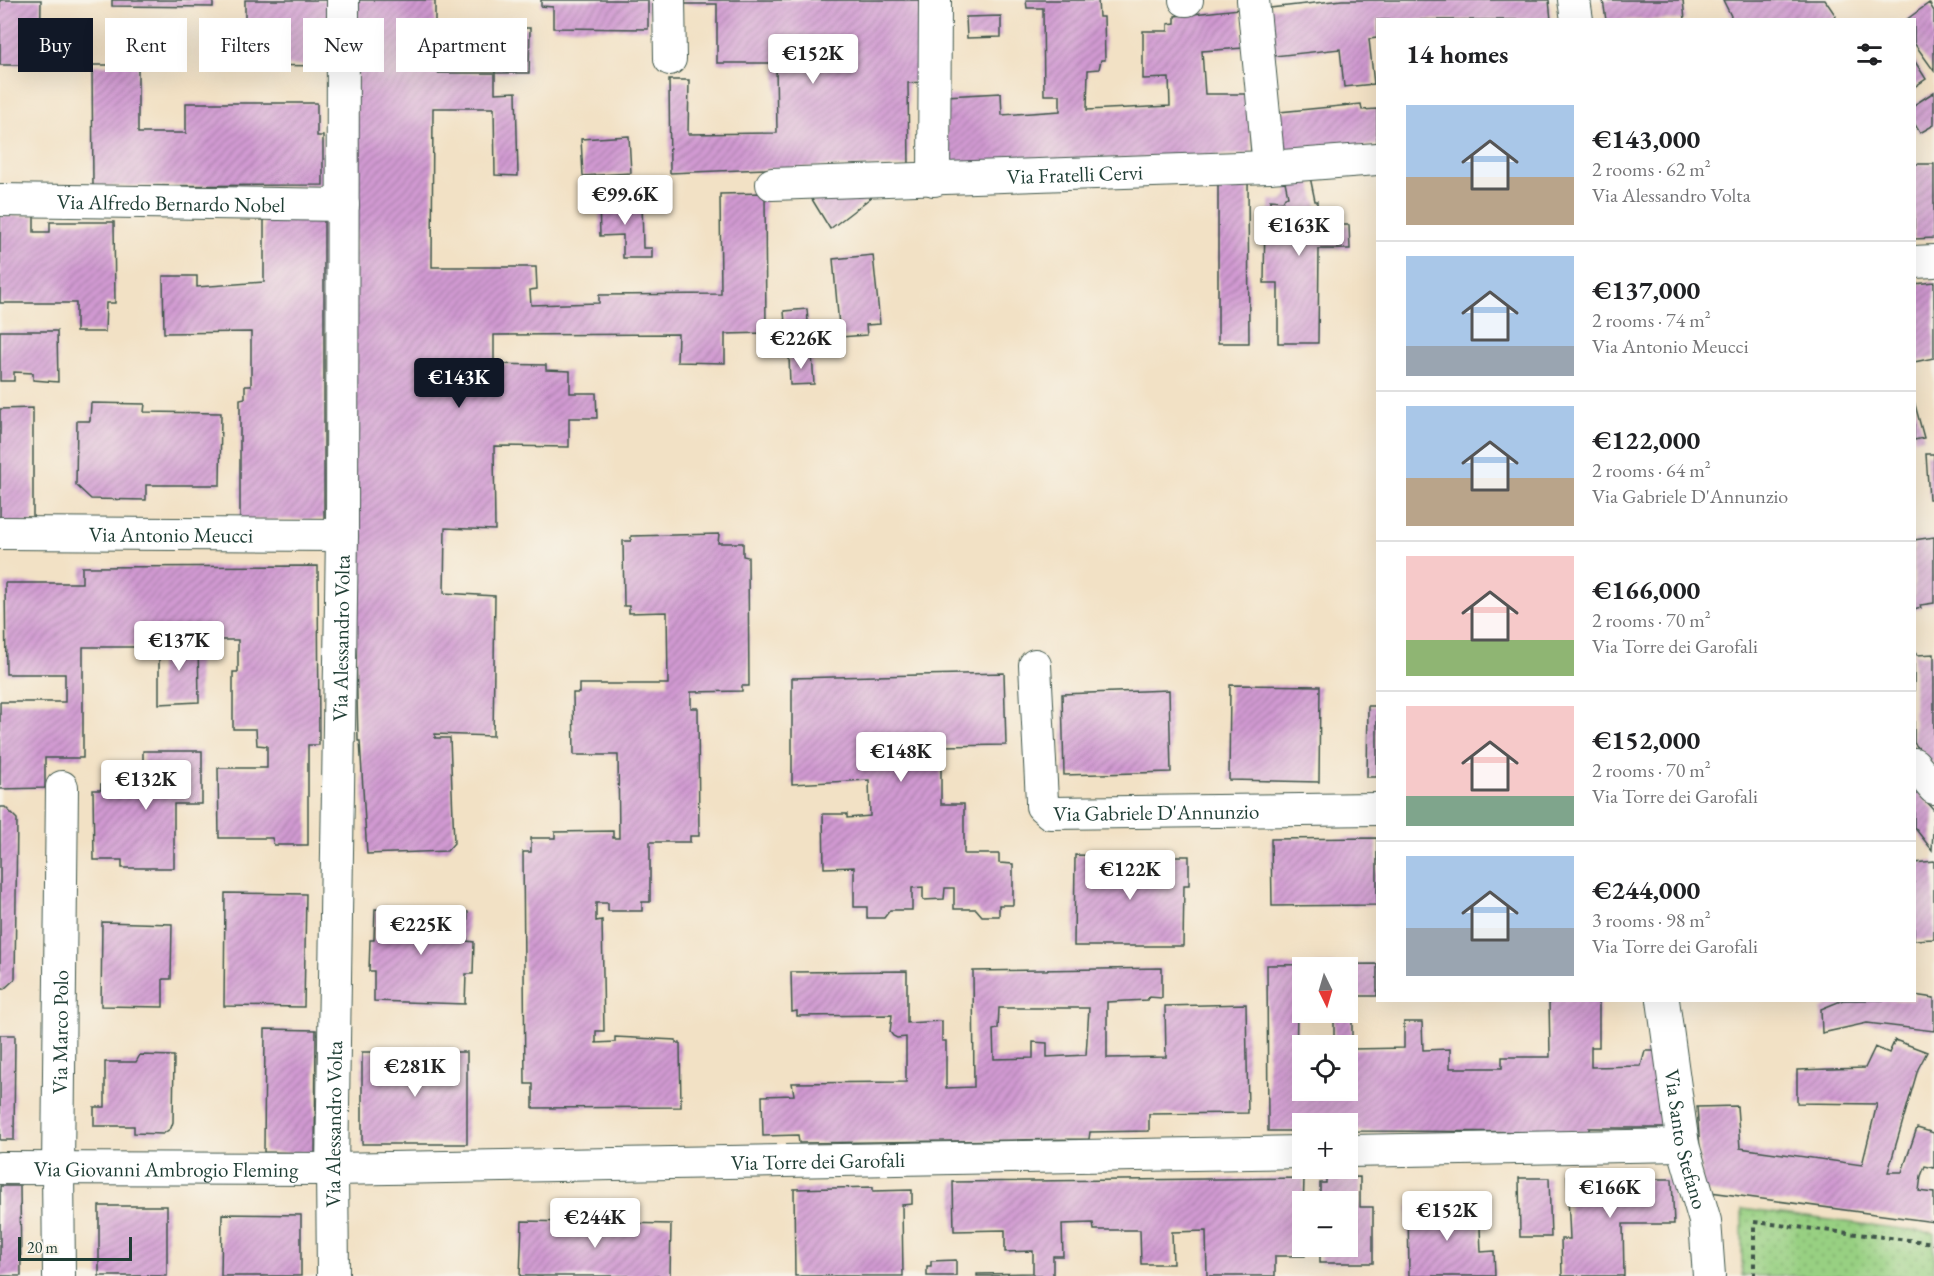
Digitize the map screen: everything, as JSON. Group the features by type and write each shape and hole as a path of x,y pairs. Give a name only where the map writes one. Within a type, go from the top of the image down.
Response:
{"street":[{"name":"Via Alessandro Volta","path":"333,1276 332,1169 342,535 343,0"},
{"path":"669,0 670,59"},
{"path":"934,180 935,0"},
{"path":"1253,0 1269,167"},
{"path":"1574,0 1577,18"},
{"name":"Via Fratelli Cervi","path":"772,184 1269,167 1376,159"},
{"name":"Via Alfredo Bernardo Nobel","path":"0,200 343,205"},
{"path":"1916,262 1934,261"},
{"name":"Via Antonio Meucci","path":"0,533 342,535"},
{"name":"Via Gabriele D'Annunzio","path":"1035,665 1041,801 1042,806 1050,813 1376,809"},
{"path":"1916,766 1934,788"},
{"name":"Via Marco Polo","path":"59,1276 62,787"},
{"name":"Via Santo Stefano","path":"1663,1002 1683,1145 1705,1221 1709,1276"},
{"path":"1358,1151 1683,1145"},
{"name":"Via Torre dei Garofali","path":"332,1169 1292,1152"},
{"name":"Via Giovanni Ambrogio Fleming","path":"0,1168 332,1169"}],"path":[{"path":"1754,1276 1754,1222 1934,1243"}],"green space":[{"path":"1742,1209 1934,1233 1934,1276 1742,1276"}],"building":[{"path":"0,0 41,0 41,18 18,18 18,65 0,65"},
{"path":"112,0 213,0 213,7 112,6"},
{"path":"245,0 328,0 328,18 303,18 303,66 291,66 291,18 245,18"},
{"path":"357,0 435,0 435,18 396,18 396,72 495,73 495,93 516,92 518,176 495,175 494,108 433,108 432,267 536,267 537,289 530,290 531,305 599,303 599,295 721,294 720,194 765,193 766,333 725,334 725,363 677,362 678,334 494,335 494,364 546,365 546,370 570,371 570,393 596,393 597,418 569,418 569,447 494,446 495,530 445,528 444,593 495,596 493,736 435,734 435,738 450,738 454,843 447,851 367,854 360,741 358,741 352,474 356,72 384,72 384,18 357,18"},
{"path":"541,0 648,0 648,29 553,28 553,7 541,6"},
{"path":"683,0 922,0 922,82 908,83 909,166 670,173 669,80 689,80 688,134 777,133 776,63 717,63 717,4 682,4"},
{"path":"1026,0 1098,0 1099,17 1104,17 1105,60 1101,60 1099,69 1088,70 1087,110 1170,106 1169,78 1143,79 1143,31 1168,31 1168,24 1175,23 1175,16 1239,9 1243,48 1202,51 1205,94 1248,94 1251,154 946,165 946,96 1001,93 1002,115 1060,111 1060,95 1044,95 1043,8 1027,8"},
{"path":"1342,0 1549,0 1551,18 1376,18 1376,38 1369,39 1374,84 1344,87 1340,49 1265,57 1260,9"},
{"path":"1603,0 1683,0 1685,18 1606,18"},
{"path":"1723,0 1825,0 1836,16 1834,18 1732,18"},
{"path":"1929,3 1934,11 1934,71 1916,46 1916,18 1909,18"},
{"path":"1001,16 1001,37 967,38 966,17"},
{"path":"527,28 530,28 529,73 495,73 527,72"},
{"path":"1916,63 1926,79 1916,86"},
{"path":"93,65 105,65 105,72 138,72 138,133 186,133 186,103 317,103 317,136 323,136 323,185 93,186"},
{"path":"1934,92 1934,125 1920,133 1916,126 1916,104"},
{"path":"1361,104 1362,110 1376,109 1376,145 1275,152 1269,113"},
{"path":"629,136 631,173 583,176 581,139"},
{"path":"1916,164 1934,164 1934,238 1916,239"},
{"path":"1283,172 1309,172 1315,201 1317,201 1317,216 1337,216 1336,225 1349,225 1350,249 1319,249 1318,343 1278,343 1278,283 1264,283 1265,216 1270,216 1270,200 1283,201 1288,196"},
{"path":"1218,174 1248,175 1249,343 1218,343"},
{"path":"886,186 830,229 810,196"},
{"path":"642,200 643,248 652,248 652,258 623,258 623,235 600,236 599,201"},
{"path":"264,215 324,215 324,519 240,520 240,399 245,398 245,386 251,386 251,332 164,333 163,276 197,276 197,287 264,282"},
{"path":"0,216 34,216 34,232 50,232 50,222 114,222 115,303 106,303 105,332 76,332 76,303 0,303"},
{"path":"873,255 880,324 866,325 867,335 840,337 833,259"},
{"path":"1934,282 1934,358 1916,362 1916,284"},
{"path":"807,309 809,334 786,335 784,311"},
{"path":"0,331 57,331 58,382 33,380 33,373 14,372 14,381 0,381"},
{"path":"812,355 814,384 790,385 789,356"},
{"path":"91,403 145,404 144,412 221,413 220,485 146,485 146,500 91,499 76,485 77,421 90,421"},
{"path":"33,408 33,523 0,523 0,409"},
{"path":"1916,408 1924,438 1916,440"},
{"path":"1926,454 1934,454 1934,499 1929,499"},
{"path":"719,534 718,543 743,543 743,556 748,557 749,686 742,686 742,691 691,692 691,708 698,708 699,836 690,836 690,842 650,842 650,902 642,902 642,911 608,911 608,903 596,903 596,921 602,920 604,1031 596,1031 596,1043 615,1042 615,1037 676,1040 676,1043 680,1043 681,1107 533,1108 533,1084 525,1084 523,852 531,852 531,838 555,838 555,832 613,831 613,838 619,838 618,755 574,755 573,693 579,693 579,684 668,684 667,612 629,613 629,606 624,606 623,541 631,541 631,536"},
{"path":"1934,537 1934,603 1920,605 1921,608 1916,609 1916,540"},
{"path":"318,566 319,745 308,745 308,845 274,845 272,838 219,838 218,768 267,768 267,746 257,745 256,729 233,729 233,672 238,672 238,640 198,640 199,702 159,704 159,647 83,647 83,758 45,758 45,788 0,789 0,702 65,702 65,674 6,674 5,583 82,583 82,567"},
{"path":"1916,653 1917,655 1934,654 1934,765 1916,745"},
{"path":"1004,673 1006,745 941,746 941,804 964,804 964,854 999,854 999,863 1013,864 1013,905 999,905 999,916 982,916 976,909 954,909 954,888 945,888 944,899 923,900 923,887 912,888 912,910 890,910 884,918 867,918 867,907 854,907 854,867 824,868 823,814 847,814 847,818 870,816 869,780 792,784 792,678"},
{"path":"1230,685 1320,686 1319,782 1229,780"},
{"path":"1169,690 1171,772 1064,775 1062,694"},
{"path":"1368,706 1376,706 1376,777 1367,777"},
{"path":"143,751 202,751 202,804 174,804 174,868 122,868 122,860 94,860 93,790 101,790 101,784 143,784"},
{"path":"1916,789 1934,810 1932,850 1916,830"},
{"path":"0,807 5,807 17,819 15,979 4,989 0,989"},
{"path":"1376,838 1376,905 1272,906 1271,839"},
{"path":"1075,855 1112,856 1112,859 1141,859 1140,856 1189,856 1189,885 1184,885 1183,946 1074,946"},
{"path":"1934,861 1934,939 1916,940 1916,863"},
{"path":"225,893 306,894 304,1007 224,1006"},
{"path":"375,909 468,912 467,941 474,942 473,974 466,974 465,1004 374,1001 374,971 369,971 370,940 374,940"},
{"path":"102,922 172,924 171,979 163,979 163,1007 101,1006"},
{"path":"1358,964 1376,964 1376,996 1358,996"},
{"path":"1267,965 1292,965 1292,1023 1297,1023 1297,1035 1292,1035 1292,1101 1358,1101 1358,1049 1404,1048 1404,1022 1422,1022 1423,1050 1450,1049 1450,1068 1502,1068 1502,1057 1550,1057 1549,1002 1599,1002 1599,1047 1591,1047 1591,1067 1641,1066 1645,1051 1658,1051 1667,1128 1589,1128 1589,1132 1358,1131 1358,1113 1292,1113 1292,1131 1268,1131"},
{"path":"1162,968 1162,998 1149,997 1147,1000 1107,1002 1107,1058 1166,1057 1165,1006 1246,1004 1248,1113 1149,1114 1149,1131 1090,1132 1089,1139 799,1143 798,1135 763,1136 762,1096 794,1095 792,1083 906,1082 906,1037 897,1038 890,1032 892,1015 797,1016 797,1011 792,1012 791,972 907,971 907,1023 942,1021 942,1041 946,1041 946,1088 974,1087 973,971","holes":["999,1008 1089,1008 1086,1055 1047,1057 1047,1043 1033,1042 1033,1058 994,1059 993,1030 998,1029"]},
{"path":"1916,995 1934,998 1934,1031 1867,1023 1822,1033 1821,1009 1838,1002 1916,1002"},
{"path":"1334,1023 1352,1023 1352,1035 1334,1035"},
{"path":"265,1029 316,1030 315,1153 264,1152"},
{"path":"0,1035 15,1035 14,1140 0,1140"},
{"path":"1895,1040 1927,1052 1918,1069 1888,1172 1902,1172 1917,1128 1934,1133 1934,1168 1925,1166 1919,1191 1934,1193 1934,1222 1703,1191 1697,1107 1737,1106 1740,1148 1862,1165 1877,1104 1797,1103 1797,1070 1865,1068 1875,1047 1889,1053"},
{"path":"362,1052 467,1052 467,1144 362,1144"},
{"path":"140,1055 174,1056 171,1128 163,1134 134,1133 134,1126 94,1126 94,1107 105,1107 105,1062 136,1062"},
{"path":"1643,1174 1645,1179 1672,1179 1674,1224 1623,1224 1624,1276 1562,1276 1561,1239 1570,1239 1567,1175"},
{"path":"1360,1177 1360,1207 1373,1207 1373,1263 1320,1263 1320,1257 1358,1257 1358,1191 1320,1191 1320,1183 1326,1183 1326,1179 1358,1179"},
{"path":"1519,1178 1549,1178 1551,1237 1520,1237"},
{"path":"1304,1179 1304,1191 1292,1191 1292,1256 1275,1256 1275,1276 1207,1276 1206,1231 1172,1232 1173,1264 1141,1264 1140,1230 1094,1230 1093,1223 1062,1224 1063,1256 1053,1256 1053,1276 977,1276 977,1274 1033,1273 1033,1251 1005,1252 1005,1230 954,1231 953,1182"},
{"path":"0,1186 20,1186 21,1276 0,1276"},
{"path":"873,1187 873,1191 912,1190 912,1204 902,1205 903,1276 795,1276 794,1189"},
{"path":"1479,1204 1481,1252 1494,1251 1495,1276 1409,1276 1408,1206"},
{"path":"99,1206 167,1206 167,1276 99,1276"},
{"path":"222,1214 301,1215 301,1276 221,1276"},
{"path":"522,1221 671,1224 670,1276 520,1276"},
{"path":"956,1260 956,1276 927,1276 927,1266 931,1266 931,1261"}]}
